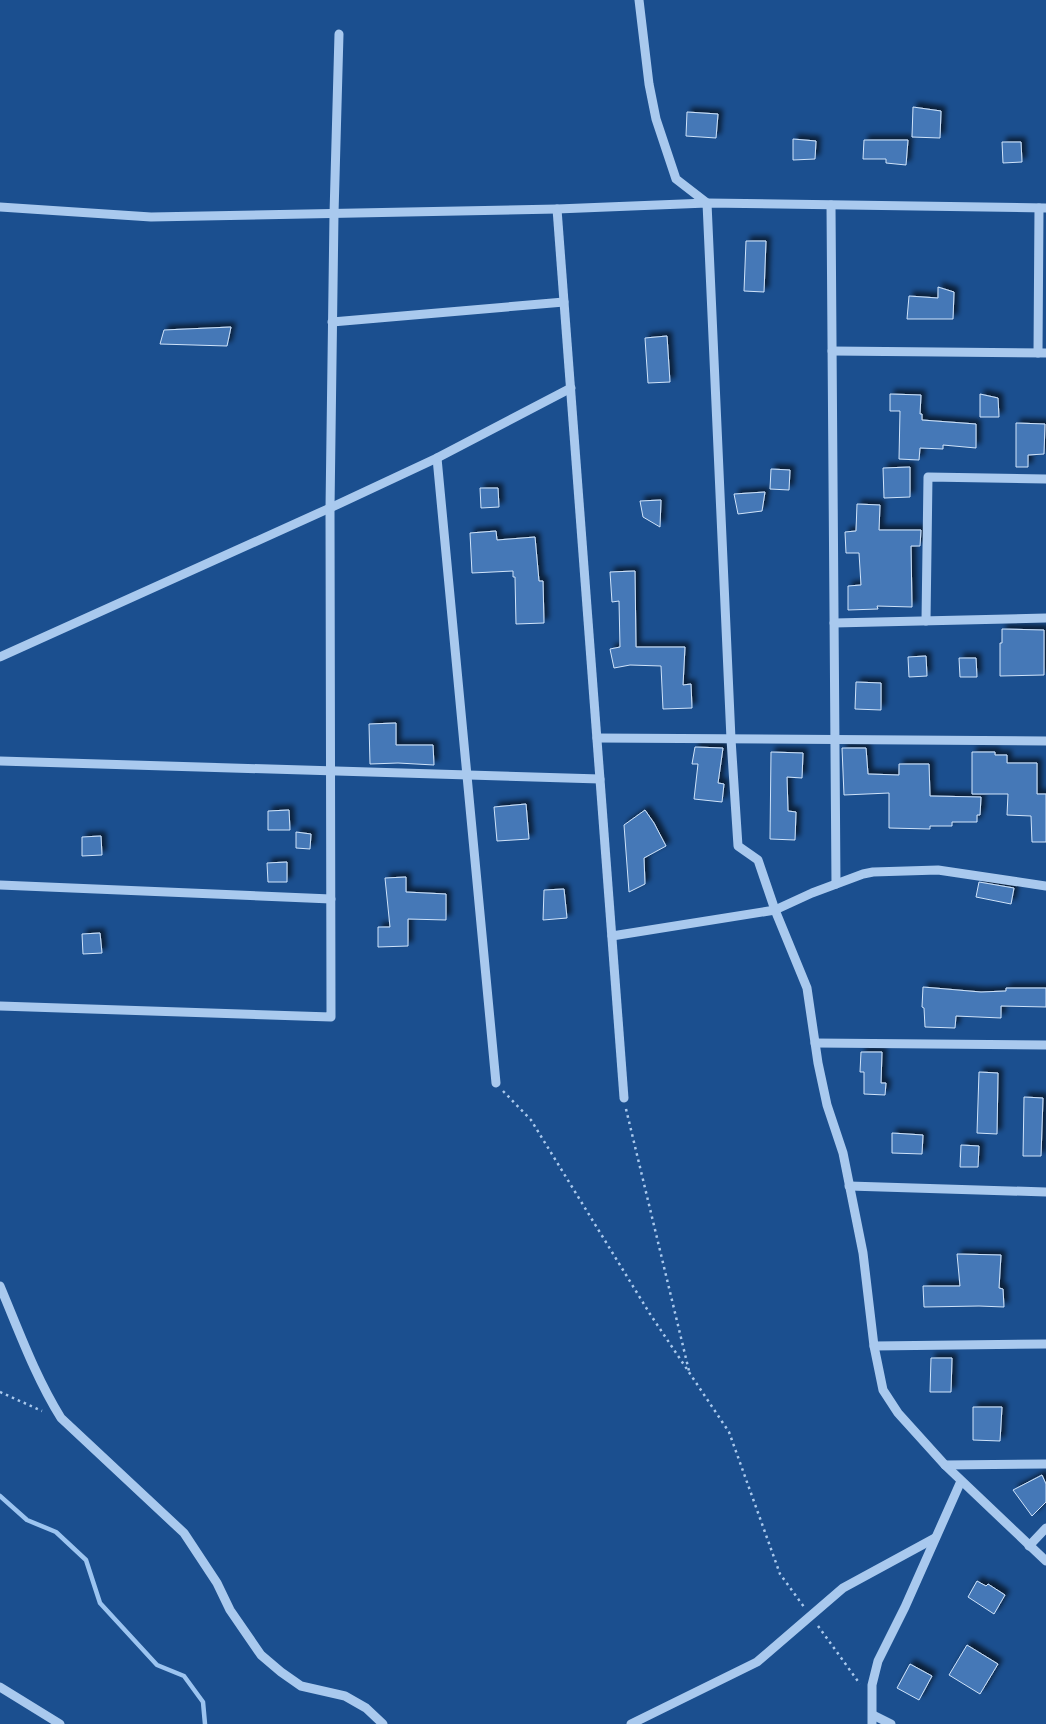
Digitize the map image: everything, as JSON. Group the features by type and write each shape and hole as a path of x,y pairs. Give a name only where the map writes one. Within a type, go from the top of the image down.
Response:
{"street":[{"path":"639,0 649,84 656,119 676,179 707,203 731,739 738,846 758,860 775,910 808,988 815,1043 827,1106 843,1153 863,1253 874,1346 880,1381 887,1398 961,1482 1046,1562"},
{"path":"0,1006 331,1017 330,508 334,214 340,34"},
{"path":"0,207 151,217 557,209 707,203 1042,208 1042,353 832,351"},
{"path":"831,205 836,884"},
{"path":"557,209 624,1098"},
{"path":"332,322 564,302"},
{"path":"0,657 437,458 570,388"},
{"path":"437,458 496,1083"},
{"path":"926,621 928,478 1046,479"},
{"path":"834,623 1046,618"},
{"path":"597,738 1046,741"},
{"path":"0,761 600,779"},
{"path":"612,936 775,910 836,884 873,872 938,870 1046,886"},
{"path":"0,885 331,899"},
{"path":"815,1043 1046,1045"},
{"path":"849,1186 1046,1192"},
{"path":"0,1286 30,1361 48,1398 61,1418 184,1533 217,1583 230,1610 262,1655 280,1672 301,1686 345,1696 366,1708 383,1724"},
{"path":"874,1346 1046,1344"},
{"path":"945,1465 1046,1464"},
{"path":"891,1724 872,1720 872,1686 878,1661 905,1607 961,1482"},
{"path":"1029,1546 1046,1528"},
{"path":"631,1724 757,1662 844,1588 935,1538"},
{"path":"0,1687 60,1724"}],"path":[{"path":"496,1083 531,1120 650,1314 729,1432 780,1574 872,1699"},
{"path":"624,1098 690,1374"},
{"path":"0,1392 61,1418"}],"building":[{"path":"913,107 941,111 940,138 912,137"},
{"path":"687,112 718,114 716,138 686,136"},
{"path":"793,139 816,141 815,159 793,160"},
{"path":"864,140 908,140 906,165 886,163 886,159 863,159"},
{"path":"1002,142 1021,142 1022,162 1003,163"},
{"path":"746,241 766,241 764,292 744,291"},
{"path":"938,287 954,292 953,319 907,319 909,296 938,298"},
{"path":"231,327 227,346 160,344 164,330"},
{"path":"667,336 670,382 648,383 645,338"},
{"path":"890,394 921,395 920,414 922,414 922,420 976,424 976,448 943,445 943,449 920,448 919,460 899,459 900,411 890,411"},
{"path":"980,394 998,398 999,417 980,417"},
{"path":"1016,423 1045,424 1044,454 1028,455 1028,467 1016,467"},
{"path":"910,467 910,497 884,498 883,468"},
{"path":"771,469 790,470 789,490 770,489"},
{"path":"480,488 498,488 499,507 481,508"},
{"path":"765,492 762,511 738,514 734,494"},
{"path":"661,500 660,527 643,517 640,501"},
{"path":"857,504 880,505 879,530 921,530 920,546 911,546 912,607 877,606 878,609 848,610 848,586 861,585 859,553 846,553 845,532 856,531"},
{"path":"496,531 497,540 535,537 539,581 543,581 544,623 516,624 515,577 513,577 513,571 472,573 470,533"},
{"path":"635,571 636,647 685,647 683,685 691,684 692,708 663,709 661,666 630,665 614,668 610,649 620,647 619,601 612,602 610,572"},
{"path":"1002,629 1044,630 1044,675 1000,676"},
{"path":"926,656 927,676 909,677 908,657"},
{"path":"959,658 976,658 977,677 960,677"},
{"path":"856,682 881,683 881,710 855,709"},
{"path":"396,723 396,745 433,745 434,765 370,764 369,724"},
{"path":"695,747 723,748 718,783 724,784 722,802 694,799 698,764 692,764"},
{"path":"842,748 866,748 868,774 899,775 899,764 929,764 930,796 981,797 980,815 977,815 977,822 952,822 952,826 930,826 930,829 889,828 889,793 844,795"},
{"path":"771,752 803,753 802,778 787,777 788,811 796,812 795,840 770,839"},
{"path":"972,752 995,752 995,755 1007,755 1007,763 1037,763 1037,794 1046,794 1046,842 1032,842 1031,816 1007,815 1008,794 972,794"},
{"path":"526,804 529,839 497,841 494,807"},
{"path":"289,810 290,830 268,830 268,811"},
{"path":"645,810 666,846 644,858 645,884 629,892 624,825"},
{"path":"296,832 311,834 310,849 296,848"},
{"path":"101,836 102,855 82,856 82,837"},
{"path":"287,862 287,882 268,882 267,863"},
{"path":"406,877 406,892 446,894 446,920 408,919 408,946 378,947 378,927 390,927 385,878"},
{"path":"979,882 1014,888 1011,904 976,897"},
{"path":"564,889 567,918 543,920 544,890"},
{"path":"100,933 102,953 83,954 82,934"},
{"path":"923,987 981,992 1006,991 1006,988 1046,988 1046,1007 1001,1006 1001,1018 956,1016 955,1028 925,1027 924,1008 922,1007"},
{"path":"861,1052 882,1052 881,1083 886,1083 885,1095 864,1094 864,1072 860,1072"},
{"path":"979,1072 998,1073 997,1134 977,1133"},
{"path":"1024,1097 1043,1098 1041,1156 1023,1156"},
{"path":"892,1133 923,1135 922,1154 892,1153"},
{"path":"961,1145 979,1146 978,1167 960,1167"},
{"path":"957,1254 1001,1255 999,1288 1003,1289 1004,1307 924,1307 923,1286 960,1286"},
{"path":"931,1358 952,1358 951,1392 930,1392"},
{"path":"973,1407 1002,1407 1000,1441 973,1440"},
{"path":"1042,1475 1046,1484 1046,1502 1032,1516 1013,1490"},
{"path":"977,1581 986,1586 988,1584 1005,1595 994,1614 968,1597"},
{"path":"967,1645 998,1664 980,1694 949,1675"},
{"path":"910,1664 932,1676 919,1700 897,1688"}],"waterway":[{"path":"0,1496 27,1520 56,1532 86,1560 100,1603 157,1665 184,1676 203,1702 205,1724"}]}
